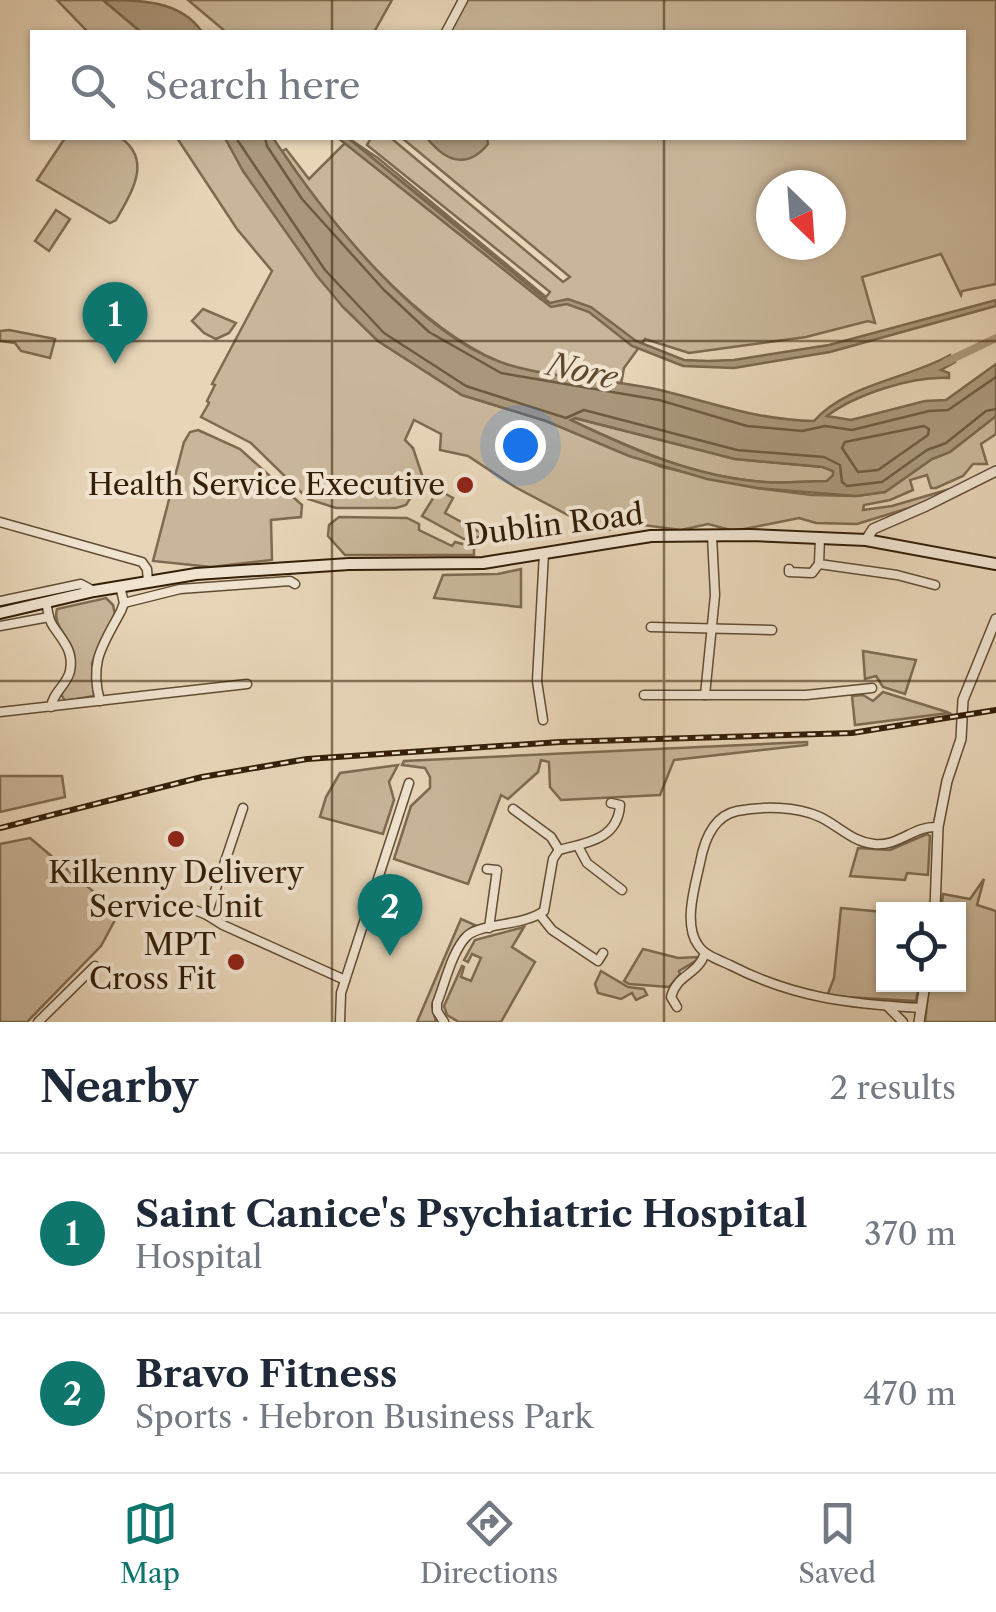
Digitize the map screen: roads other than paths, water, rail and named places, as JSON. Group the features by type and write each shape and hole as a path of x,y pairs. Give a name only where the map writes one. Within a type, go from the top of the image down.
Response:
{"main road":[{"name":"Dublin Road","path":"0,612 120,586 237,570 483,563 651,536 866,540 996,564"}],"street":[{"path":"447,30 463,0"},
{"path":"866,540 873,529 996,471"},
{"path":"0,522 142,562 148,582"},
{"path":"705,695 715,595 712,536"},
{"path":"790,568 789,572 812,573 819,564 820,537"},
{"path":"543,720 538,664 544,553"},
{"path":"819,564 898,575 935,585"},
{"path":"124,604 180,589 290,581 295,584"},
{"path":"0,601 81,584 94,591"},
{"path":"100,701 94,675 96,662 124,604 120,586"},
{"path":"46,602 49,617 67,644 71,664 70,674 52,698 51,707"},
{"path":"0,626 49,617"},
{"path":"934,902 938,827 961,739 962,700 996,619"},
{"path":"651,627 772,630"},
{"path":"0,712 247,684"},
{"path":"644,695 806,695 872,688"},
{"path":"340,1022 339,1000 409,783"},
{"path":"559,850 579,848 612,826 620,804 611,803"},
{"path":"207,915 244,808"},
{"path":"513,809 551,837 559,850"},
{"path":"921,1008 817,998 765,983 706,953 694,936 693,896 703,846 712,828 734,811 793,809 820,817 858,840 880,845 903,839 922,827 938,827"},
{"path":"579,848 586,864 622,890"},
{"path":"444,1022 436,1003 469,934 540,915 559,850"},
{"path":"487,869 498,870 489,928"},
{"path":"187,907 345,980"},
{"path":"540,915 552,930 598,960 603,953"},
{"path":"676,1007 672,997 679,979 700,966 706,953"},
{"path":"38,1022 95,966"},
{"path":"919,1022 924,992"},
{"path":"662,1001 672,997"},
{"path":"887,1006 904,1022"}],"water":[{"path":"103,0 171,8 200,30 139,30"},
{"path":"226,140 274,140 345,235 407,300 473,349 506,364 644,387 756,414 814,421 843,398 950,355 955,362 941,370 949,373 949,378 885,388 853,400 827,416 851,420 925,401 946,400 996,364 996,416 950,452 932,459 885,492 856,496 757,488 707,479 629,456 546,421 462,395 378,341 317,276 243,171","holes":["571,420 735,459 833,471 827,481 780,483 738,479 689,468"]},
{"path":"341,140 350,140 550,303 568,299 591,307 636,341 684,360 734,360 829,345 996,300 996,306 830,352 734,368 683,366 632,346 589,312 567,304 551,307"},
{"path":"429,140 487,140 480,152 464,160 441,152"}],"waterway":[{"path":"946,362 996,338"}],"railway":[{"path":"0,828 202,777 307,759 560,742 852,733 996,710"}],"place":[{"name":"Saint Canice's Psychiatric Hospital","path":"115,364"},
{"name":"Health Service Executive","path":"465,485"},
{"name":"Kilkenny Delivery Service Unit","path":"176,839"},
{"name":"Bravo Fitness","path":"390,956"},
{"name":"MPT Cross Fit","path":"236,962"}],"water label":[{"name":"Nore","path":"582,371"}]}
